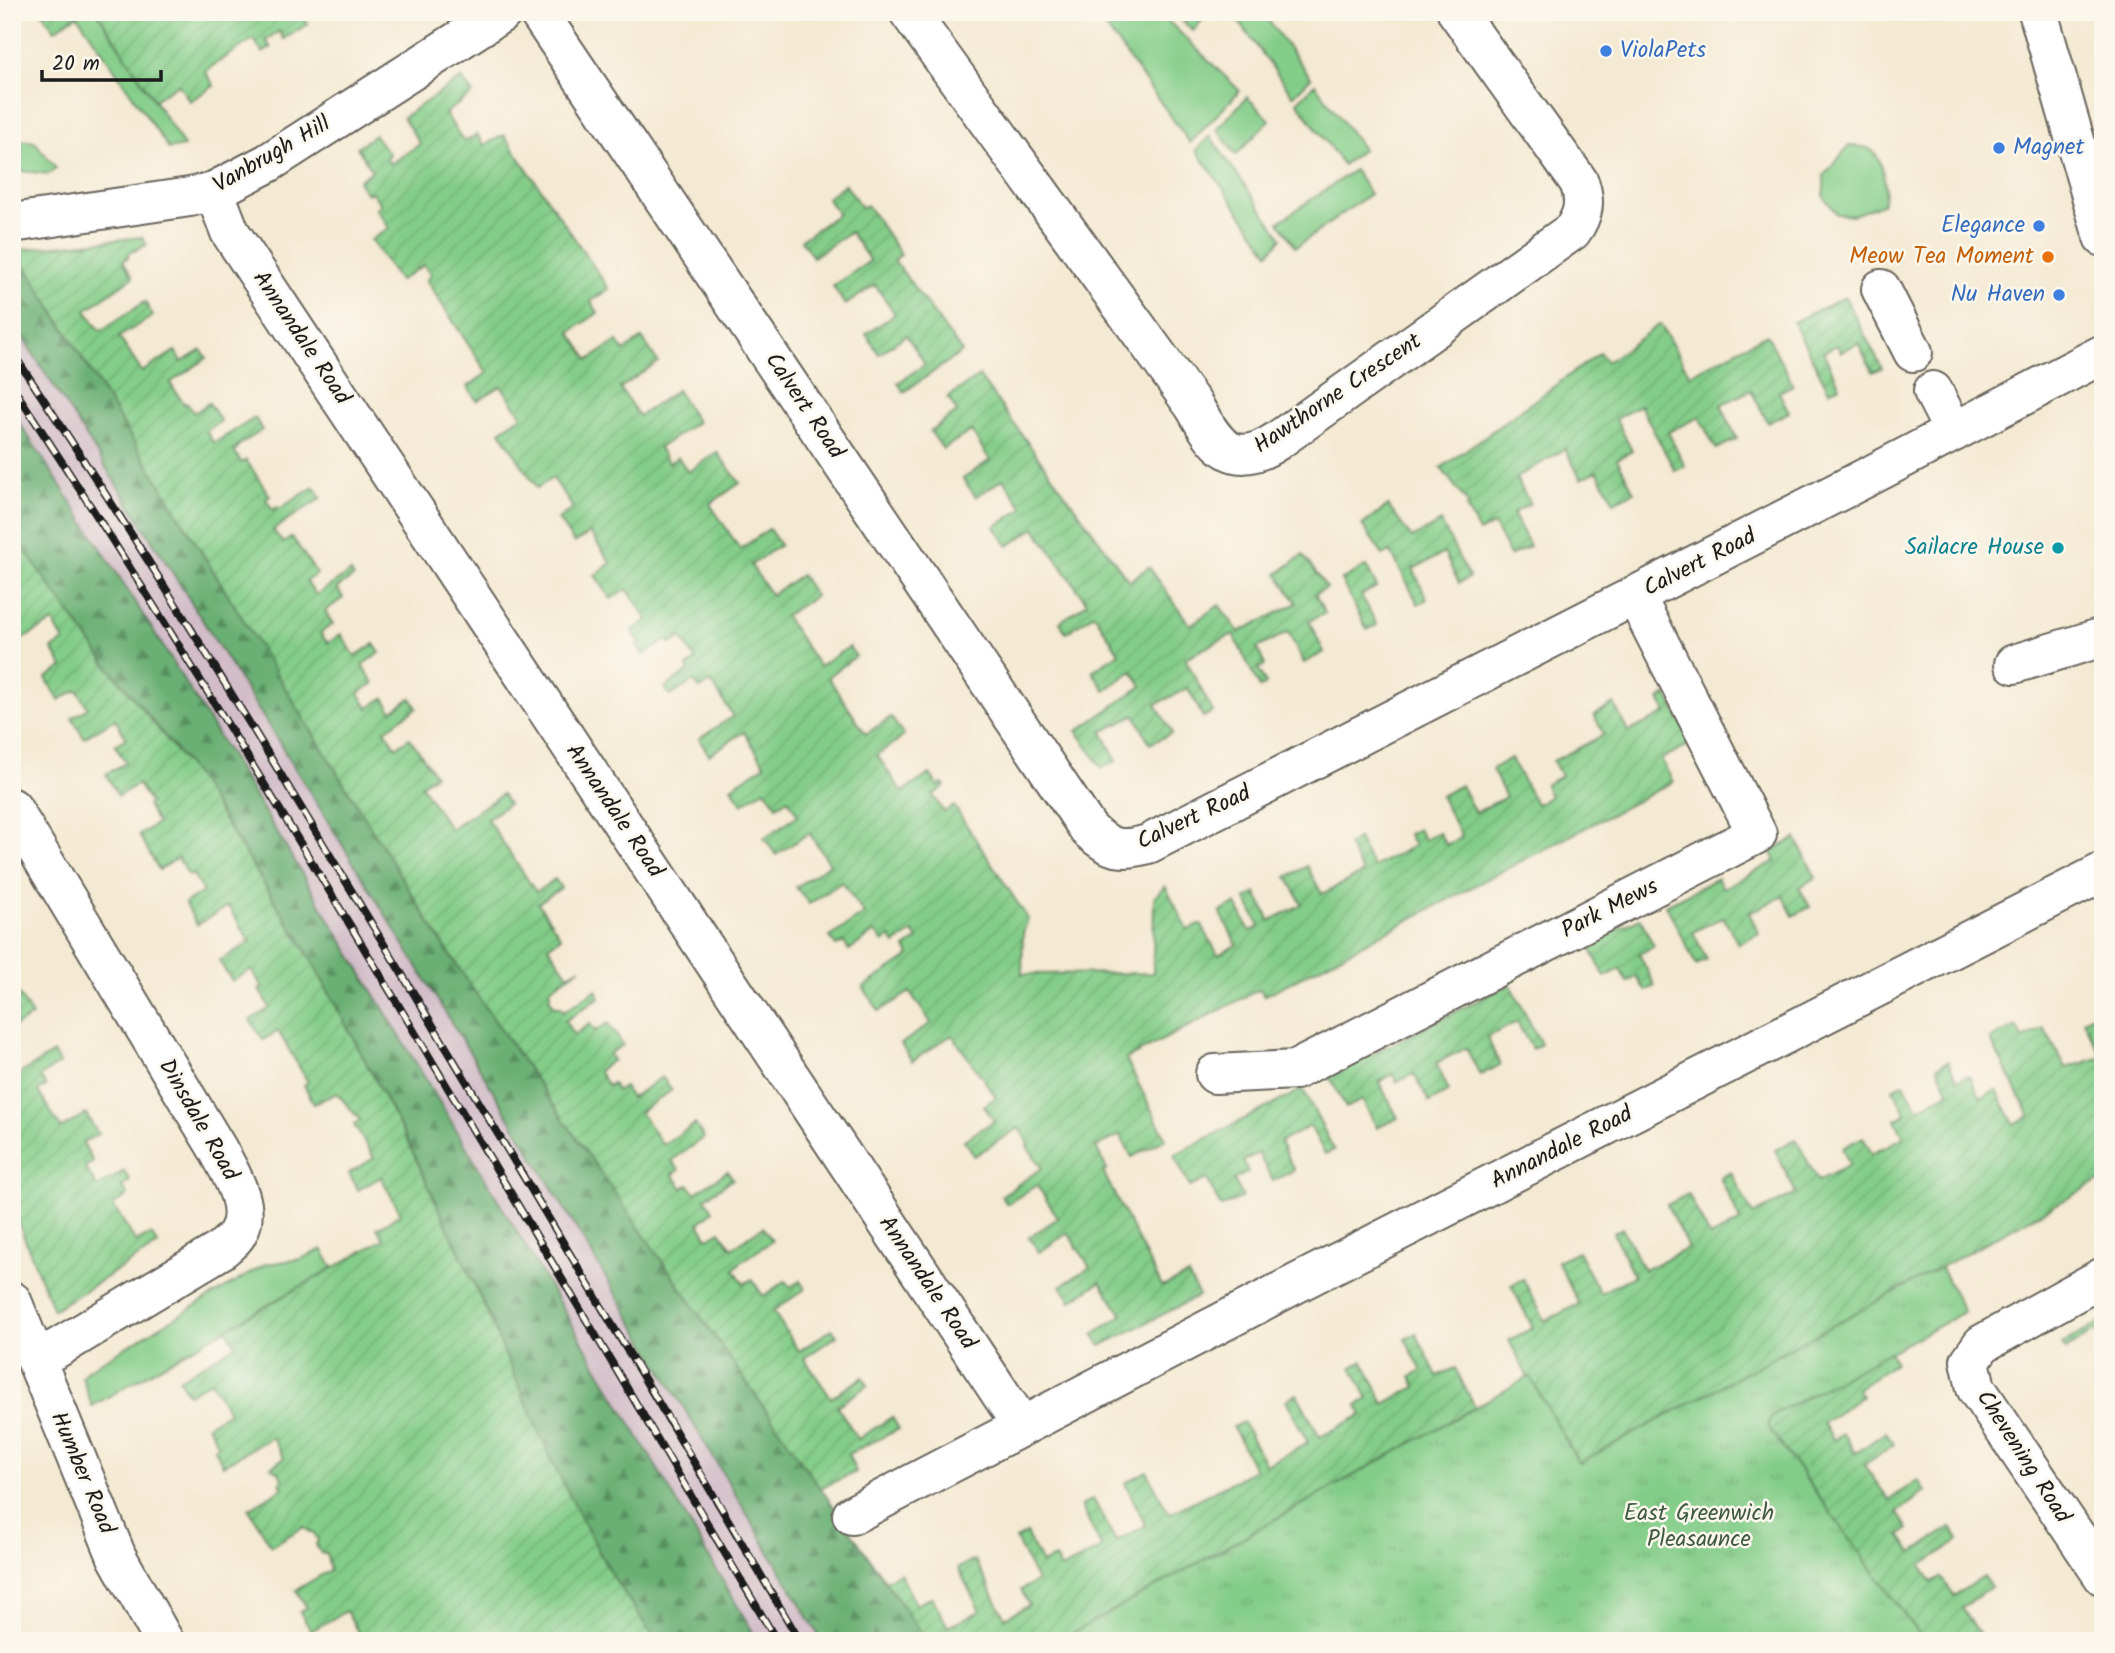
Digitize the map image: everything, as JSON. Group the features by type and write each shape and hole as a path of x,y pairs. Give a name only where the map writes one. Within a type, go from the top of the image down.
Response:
{"street":[{"name":"Vanbrugh Hill","path":"12,223 190,197 214,191 268,163 503,12"},
{"name":"Calvert Road","path":"538,12 1089,830 1103,843 1118,849 1130,850 1148,845 2103,354"},
{"name":"Hawthorne Crescent","path":"909,12 1195,406 1210,435 1228,450 1248,456 1264,450 1288,434 1572,231 1578,222 1584,201 1579,183 1462,13"},
{"path":"2038,12 2103,237"},
{"name":"Annandale Road","path":"214,191 230,232 1022,1426"},
{"path":"1881,289 1913,352"},
{"path":"1933,391 1954,432"},
{"name":"Park Mews","path":"1215,1074 1295,1070 1758,834 1635,596"},
{"path":"2014,664 2103,637"},
{"name":"Dinsdale Road","path":"12,808 217,1149 235,1183 243,1211 238,1233 221,1250 56,1349 21,1328"},
{"name":"Annandale Road","path":"852,1515 1293,1285 2103,872"},
{"name":"Chevening Road","path":"2103,1277 1982,1344 1970,1362 1976,1388 2103,1576"},
{"name":"Humber Road","path":"21,1328 117,1556 164,1641"}],"shaded area":[{"path":"12,242 447,951 927,1641 656,1641 477,1290 388,1104 311,959 218,810 175,749 106,664 12,533"}],"green space":[{"path":"42,12 82,12 55,30"},
{"path":"82,12 97,12 184,146 169,149 77,15"},
{"path":"97,12 300,12 308,24 284,39 279,31 266,40 271,48 263,53 253,39 205,71 214,86 190,101 178,84 154,100"},
{"path":"1095,12 1159,12 1240,91 1190,143"},
{"path":"1173,12 1209,12 1193,31"},
{"path":"1232,12 1262,12 1311,78 1293,96"},
{"path":"462,78 473,94 445,113 464,142 477,134 484,145 504,135 609,289 591,301 598,313 570,332 589,360 617,341 624,351 642,338 658,362 620,388 639,416 677,390 697,422 659,448 669,463 678,457 688,472 717,452 740,483 710,504 740,549 769,529 780,545 751,565 771,595 801,575 815,596 785,616 819,666 849,647 856,656 828,677 866,734 891,717 904,736 877,755 902,792 930,774 938,786 942,783 945,786 933,795 944,812 954,806 1028,919 1023,933 1022,974 1153,973 1154,898 1165,886 1188,930 1201,924 1218,955 1237,945 1220,912 1236,904 1250,931 1260,927 1246,899 1256,893 1270,921 1302,904 1287,877 1307,866 1322,894 1363,873 1348,845 1358,839 1373,867 1414,846 1408,834 1418,829 1424,840 1439,832 1446,845 1462,837 1440,796 1461,785 1475,813 1506,797 1492,769 1511,758 1536,804 1550,797 1545,785 1561,776 1553,761 1604,735 1594,715 1614,704 1628,732 1666,713 1660,699 1667,695 1692,743 1661,759 1673,782 1264,996 1260,989 1126,1059 1166,1139 1132,1157 1120,1135 1096,1147 1107,1170 1103,1172 1162,1287 1188,1275 1199,1296 1101,1346 1093,1334 1122,1315 1100,1282 1071,1301 1061,1286 1090,1267 1068,1233 1039,1252 1029,1237 1058,1218 1037,1185 1007,1204 1001,1196 1042,1168 1019,1128 974,1156 964,1140 994,1121 984,1106 996,1097 952,1035 912,1061 901,1044 931,1023 910,992 879,1011 863,987 910,956 905,948 918,939 913,932 895,944 890,937 883,942 875,932 849,950 844,942 836,946 830,937 864,914 842,882 809,904 796,887 830,864 809,833 776,855 764,838 798,815 788,799 777,806 765,789 742,804 731,787 765,765 744,732 709,755 699,739 733,716 711,682 700,689 694,681 670,696 665,688 689,671 687,667 696,660 681,637 671,644 667,640 643,655 637,646 640,643 632,631 648,620 627,589 611,599 595,575 611,563 590,533 574,543 558,519 573,508 553,478 537,488 500,431 522,416 501,386 477,401 467,387 487,373 426,280 431,276 424,265 399,281 371,240 389,228 376,208 381,205 372,192 367,194 358,181 372,171 357,147 375,135 390,155 386,158 390,164 420,144 403,117"},
{"path":"1315,84 1363,149 1343,165 1297,102"},
{"path":"1247,97 1270,120 1236,155 1217,129"},
{"path":"1210,136 1282,238 1269,253 1196,150"},
{"path":"18,140 35,142 56,168 49,174 12,170 12,153"},
{"path":"1849,146 1873,151 1881,164 1885,182 1882,204 1854,215 1837,214 1824,197 1824,175"},
{"path":"1354,170 1370,194 1296,247 1279,222"},
{"path":"845,184 862,208 867,205 901,255 894,260 962,352 904,392 898,383 925,364 906,335 879,354 866,334 895,314 875,285 845,305 833,286 870,261 850,232 813,257 801,240 838,214 827,198"},
{"path":"142,237 147,245 129,253 123,261 133,277 86,310 100,331 145,302 153,316 119,337 142,372 175,351 182,362 201,350 207,358 170,383 184,404 187,403 194,413 209,403 221,421 206,431 214,443 255,418 262,430 234,451 242,463 246,460 270,496 266,499 273,510 314,487 321,498 273,530 283,543 292,537 317,574 306,581 316,595 351,572 354,577 337,588 343,598 325,611 333,624 320,633 328,643 341,634 355,656 374,644 380,653 362,665 374,683 359,693 368,708 384,698 392,711 411,698 417,708 385,730 396,747 410,738 435,775 421,785 450,829 502,794 508,804 487,819 536,892 555,879 561,888 538,903 561,937 548,946 568,975 581,968 550,989 549,998 555,1007 561,1007 564,1011 596,990 600,997 565,1021 574,1035 590,1024 595,1031 608,1023 623,1045 609,1054 613,1060 598,1071 608,1086 612,1083 617,1091 624,1087 631,1098 662,1077 672,1090 640,1112 663,1145 695,1124 704,1138 672,1160 679,1170 673,1174 682,1188 689,1185 695,1193 728,1171 733,1179 705,1198 713,1211 699,1223 708,1238 720,1231 732,1248 763,1227 772,1241 734,1269 744,1284 752,1279 763,1296 785,1281 790,1287 800,1281 805,1289 773,1311 799,1351 832,1329 837,1336 804,1358 831,1398 863,1377 868,1385 837,1406 858,1439 892,1417 899,1429 848,1454 856,1472 820,1488 475,992 431,925 16,250"},
{"path":"12,250 16,250 447,951 927,1641 822,1641 424,977 220,648 12,321"},
{"path":"1845,297 1882,368 1873,372 1858,343 1841,352 1837,345 1823,352 1840,386 1829,391 1793,322"},
{"path":"1660,324 1690,375 1767,334 1793,385 1779,392 1789,412 1768,423 1751,390 1721,405 1737,439 1716,449 1699,417 1668,432 1685,466 1675,471 1640,405 1616,419 1632,451 1617,459 1634,492 1614,502 1597,471 1581,479 1565,449 1516,478 1530,504 1513,513 1530,546 1510,556 1494,525 1479,532 1466,507 1469,505 1441,468 1600,353 1607,362"},
{"path":"979,376 1129,581 1149,567 1190,625 1219,605 1239,632 1297,603 1277,574 1303,555 1327,588 1315,594 1325,613 1309,621 1324,652 1304,663 1288,632 1257,648 1265,665 1258,669 1266,684 1260,688 1233,634 1185,658 1213,712 1203,717 1188,688 1156,704 1172,733 1150,744 1135,715 1102,732 1117,761 1102,768 1077,731 1142,686 1132,671 1105,690 1092,671 1119,653 1094,614 1066,633 1060,622 1087,603 1035,528 1008,546 995,527 1023,508 1003,479 976,497 963,479 990,460 971,431 943,449 930,431 957,412 948,397"},
{"path":"12,412 152,628 286,848 568,1317 758,1641 656,1641 608,1569 551,1460 477,1290 406,1138 311,959 218,810 175,749 106,664 12,533"},
{"path":"1388,506 1412,538 1441,522 1469,577 1459,583 1444,553 1413,569 1427,599 1418,604 1391,552 1383,555 1362,525"},
{"path":"12,533 106,664 196,776 311,959 406,1138 477,1290 551,1460 608,1569 656,1641 363,1641 346,1611 311,1631 300,1612 307,1608 296,1590 330,1570 326,1553 320,1552 314,1533 304,1527 271,1546 249,1509 283,1488 280,1483 282,1478 271,1467 284,1458 272,1437 223,1465 214,1448 219,1445 207,1425 229,1412 211,1381 188,1394 179,1379 236,1345 226,1329 384,1239 377,1228 401,1214 381,1177 358,1190 349,1173 374,1158 354,1125 360,1120 337,1093 314,1104 304,1085 308,1082 278,1031 263,1040 250,1020 270,1008 259,990 263,988 251,970 232,981 219,961 250,942 228,906 197,925 185,903 203,892 193,874 189,876 178,858 159,870 139,835 157,823 147,805 150,803 138,784 118,796 106,774 126,763 115,745 126,738 115,719 84,738 72,718 88,708 77,690 59,700 46,678 63,667 52,649 64,641 53,622 21,640 12,624"},
{"path":"1366,566 1377,587 1361,595 1377,625 1367,630 1341,580"},
{"path":"1796,838 1816,878 1799,887 1810,907 1793,916 1783,896 1749,913 1759,933 1738,944 1723,917 1693,932 1707,960 1696,965 1666,905 1717,878 1723,888 1776,861 1771,851"},
{"path":"1640,918 1654,946 1639,954 1655,986 1645,991 1637,977 1627,982 1620,969 1605,977 1588,944"},
{"path":"1510,984 1541,1044 1532,1049 1517,1022 1487,1037 1500,1065 1480,1075 1466,1048 1436,1063 1449,1091 1429,1102 1414,1074 1397,1082 1393,1074 1379,1082 1398,1118 1377,1128 1362,1100 1346,1108 1329,1076"},
{"path":"19,995 32,1016 12,1028 12,999"},
{"path":"2103,1010 2103,1179 1579,1463 1530,1377 1528,1378 1509,1340 1533,1328 1511,1285 1523,1279 1545,1321 1579,1304 1557,1261 1578,1251 1600,1293 1634,1276 1613,1233 1622,1228 1644,1270 1688,1248 1667,1205 1688,1194 1710,1237 1741,1221 1720,1178 1731,1172 1753,1215 1796,1193 1775,1150 1796,1139 1818,1181 1850,1165 1842,1148 1863,1137 1872,1154 1904,1137 1895,1120 1906,1114 1893,1089 1904,1083 1918,1109 1949,1092 1937,1067 1948,1061 1957,1080 1969,1075 1981,1098 1996,1090 2014,1124 2030,1116 1990,1039 2016,1026 2023,1039 2044,1028 2066,1068 2102,1057 2083,1020"},
{"path":"53,1053 60,1064 40,1076 46,1086 38,1091 61,1128 86,1114 98,1134 83,1143 93,1162 85,1167 97,1187 124,1171 130,1181 122,1186 128,1195 113,1205 136,1242 151,1234 158,1245 53,1310 12,1207 12,1070 16,1076"},
{"path":"1303,1089 1334,1150 1325,1154 1310,1126 1280,1142 1294,1170 1273,1181 1258,1153 1243,1161 1248,1172 1234,1180 1243,1197 1221,1207 1207,1179 1190,1187 1174,1155"},
{"path":"322,1249 333,1268 92,1406 82,1377 87,1370 266,1264 301,1259"},
{"name":"East Greenwich Pleasaunce","path":"1940,1266 1964,1312 1775,1414 1770,1419 1769,1428 1924,1641 1059,1641 1530,1376 1579,1463"},
{"path":"2103,1321 2103,1341 2095,1330 2066,1350 2062,1344"},
{"path":"1416,1333 1437,1376 1455,1368 1475,1407 1059,1641 927,1641 885,1581 900,1573 916,1605 932,1597 948,1627 980,1611 958,1568 975,1560 1005,1618 1029,1605 1021,1590 1037,1581 1016,1539 1026,1533 1042,1564 1055,1558 1061,1569 1102,1548 1081,1506 1093,1499 1116,1541 1146,1526 1125,1483 1147,1471 1169,1514 1255,1470 1233,1427 1243,1422 1266,1465 1308,1443 1286,1400 1297,1394 1320,1437 1362,1415 1357,1405 1368,1399 1352,1367 1363,1361 1384,1404 1416,1387 1411,1376 1422,1371 1405,1339"},
{"path":"1889,1352 1895,1363 1857,1389 1862,1396 1823,1423 1834,1440 1843,1434 1856,1453 1886,1432 1894,1444 1864,1465 1889,1500 1918,1480 1926,1492 1897,1512 1908,1529 1900,1535 1912,1553 1951,1527 1959,1540 1921,1566 1932,1582 1941,1577 1954,1596 1984,1576 1991,1587 1962,1608 1984,1641 1924,1641 1769,1428 1770,1419 1775,1414"}],"railway":[{"path":"12,352 115,509 265,748 800,1641"},
{"path":"12,386 161,617 304,850 777,1641"}],"place":[{"name":"ViolaPets","path":"1606,51"},
{"name":"Magnet","path":"1999,148"},
{"name":"Elegance","path":"2039,226"},
{"name":"Meow Tea Moment","path":"2048,257"},
{"name":"Nu Haven","path":"2059,295"},
{"name":"Sailacre House","path":"2058,548"}]}
